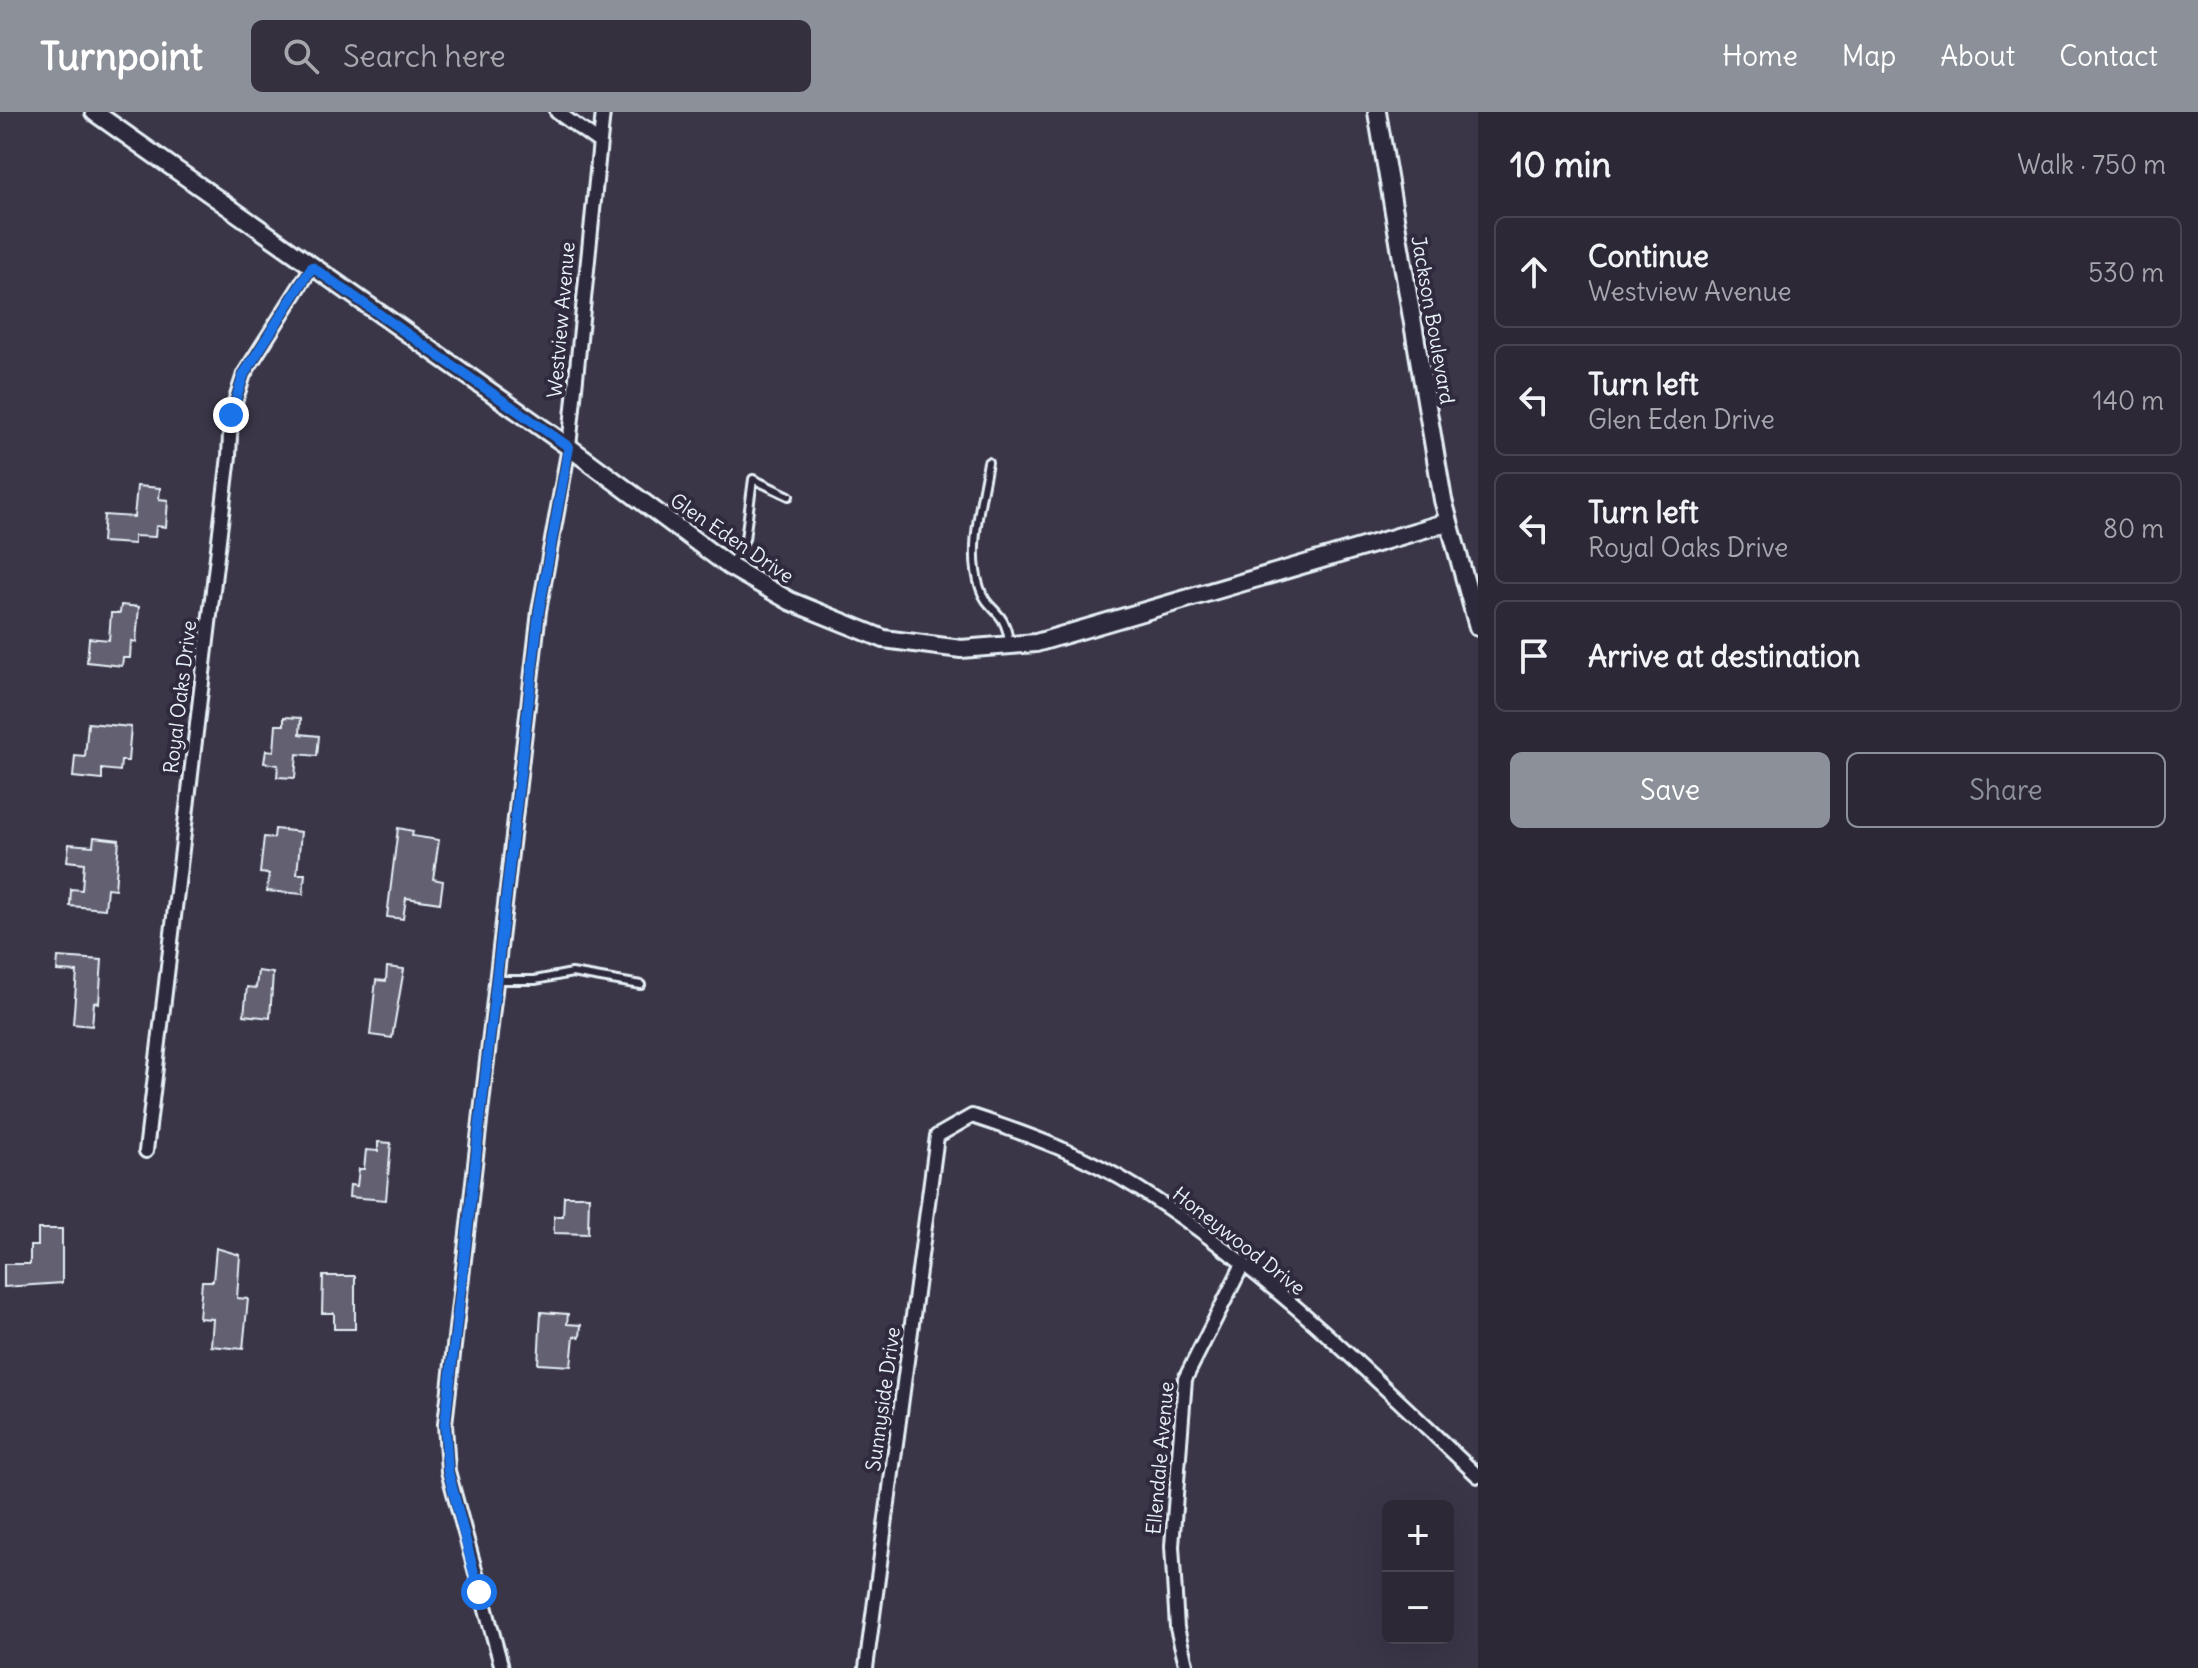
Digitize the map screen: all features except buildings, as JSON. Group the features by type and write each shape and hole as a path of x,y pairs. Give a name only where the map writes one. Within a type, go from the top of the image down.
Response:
{"street":[{"name":"Glen Eden Drive","path":"94,112 569,447 729,566 790,601 884,639 961,649 1036,643 1448,522"},
{"path":"557,112 599,142"},
{"name":"Westview Avenue","path":"502,1668 448,1471 445,1424 539,611 569,447 603,112"},
{"name":"Jackson Boulevard","path":"1377,112 1448,522 1478,627"},
{"name":"Royal Oaks Drive","path":"146,1151 229,456 231,415 244,374 312,267"},
{"name":"Honeywood Drive","path":"937,1136 972,1116 1041,1138 1140,1189 1243,1264 1395,1396 1478,1476"},
{"name":"Sunnyside Drive","path":"866,1668 937,1136"},
{"name":"Ellendale Avenue","path":"1187,1668 1177,1628 1172,1546 1185,1379 1243,1264"}],"lane":[{"path":"988,462 976,543 978,583 983,597 1006,621 1009,646"},
{"path":"729,566 745,539 753,479 789,496"},
{"path":"496,980 535,980 572,973 641,985"}],"route":[{"path":"231,415 244,374 312,267 569,447 539,611 445,1424 448,1471 479,1592"}]}
